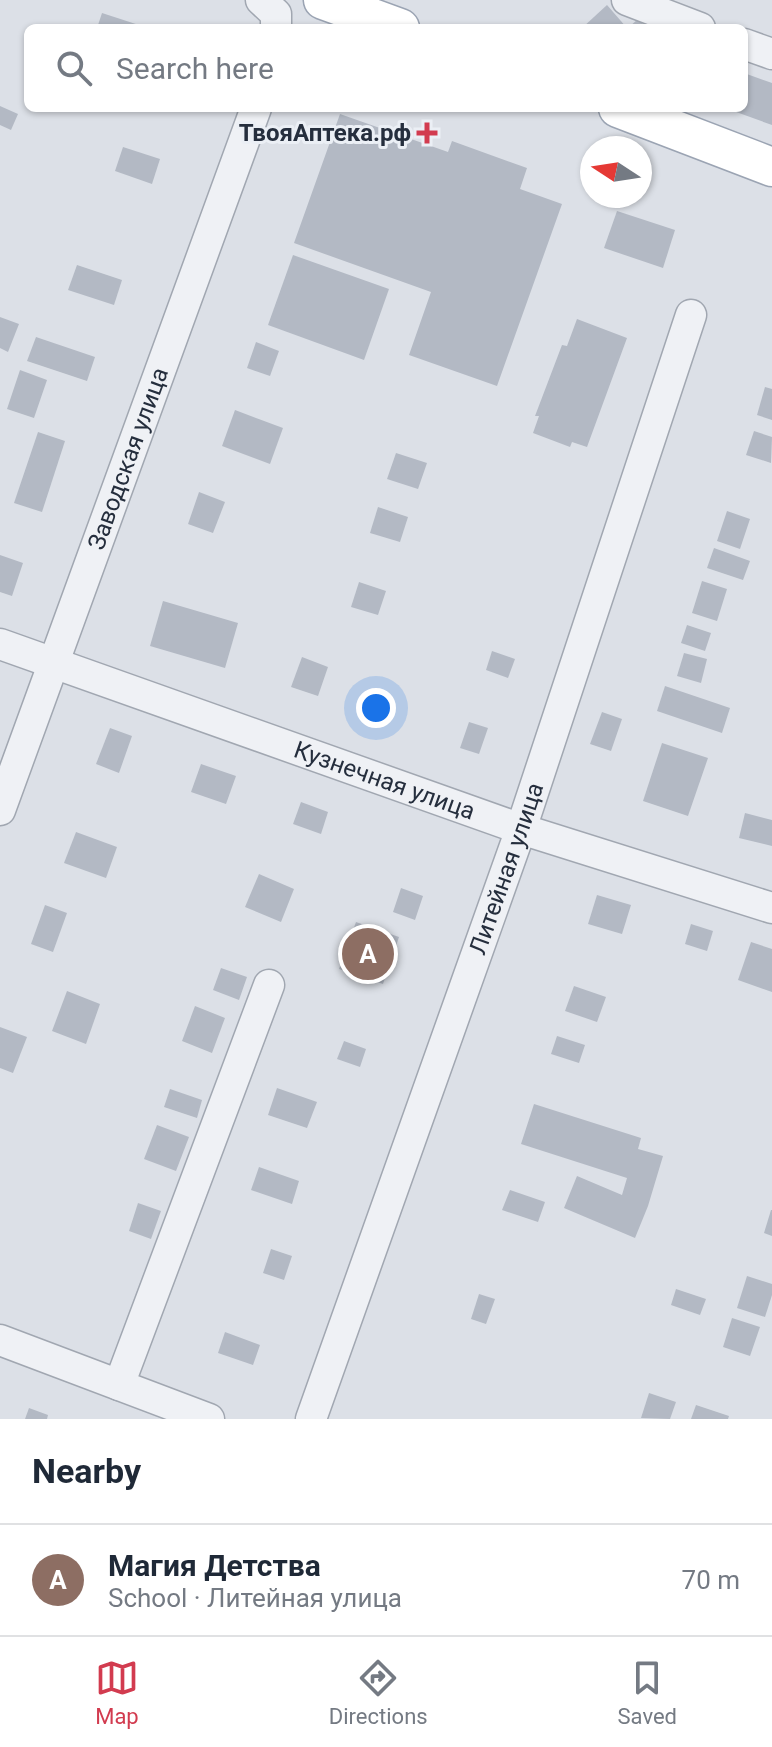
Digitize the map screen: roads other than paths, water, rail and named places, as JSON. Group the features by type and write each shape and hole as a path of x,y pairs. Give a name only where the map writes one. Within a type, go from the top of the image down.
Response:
{"main road":[{"path":"323,0 389,24"},
{"path":"642,112 678,118 772,167"}],"street":[{"path":"261,0 276,14 276,24"},
{"path":"287,24 296,0"},
{"path":"627,0 690,24"},
{"path":"748,45 772,54"},
{"name":"Заводская улица","path":"0,810 255,112"},
{"name":"Литейная улица","path":"311,1419 521,829 691,315"},
{"name":"Кузнечная улица","path":"0,644 521,829 772,908"},
{"path":"119,1385 269,985"},
{"path":"0,1340 209,1419"}],"place":[{"name":"ТвояАптека.рф","path":"427,133"},
{"name":"Магия Детства","path":"368,954"}]}
